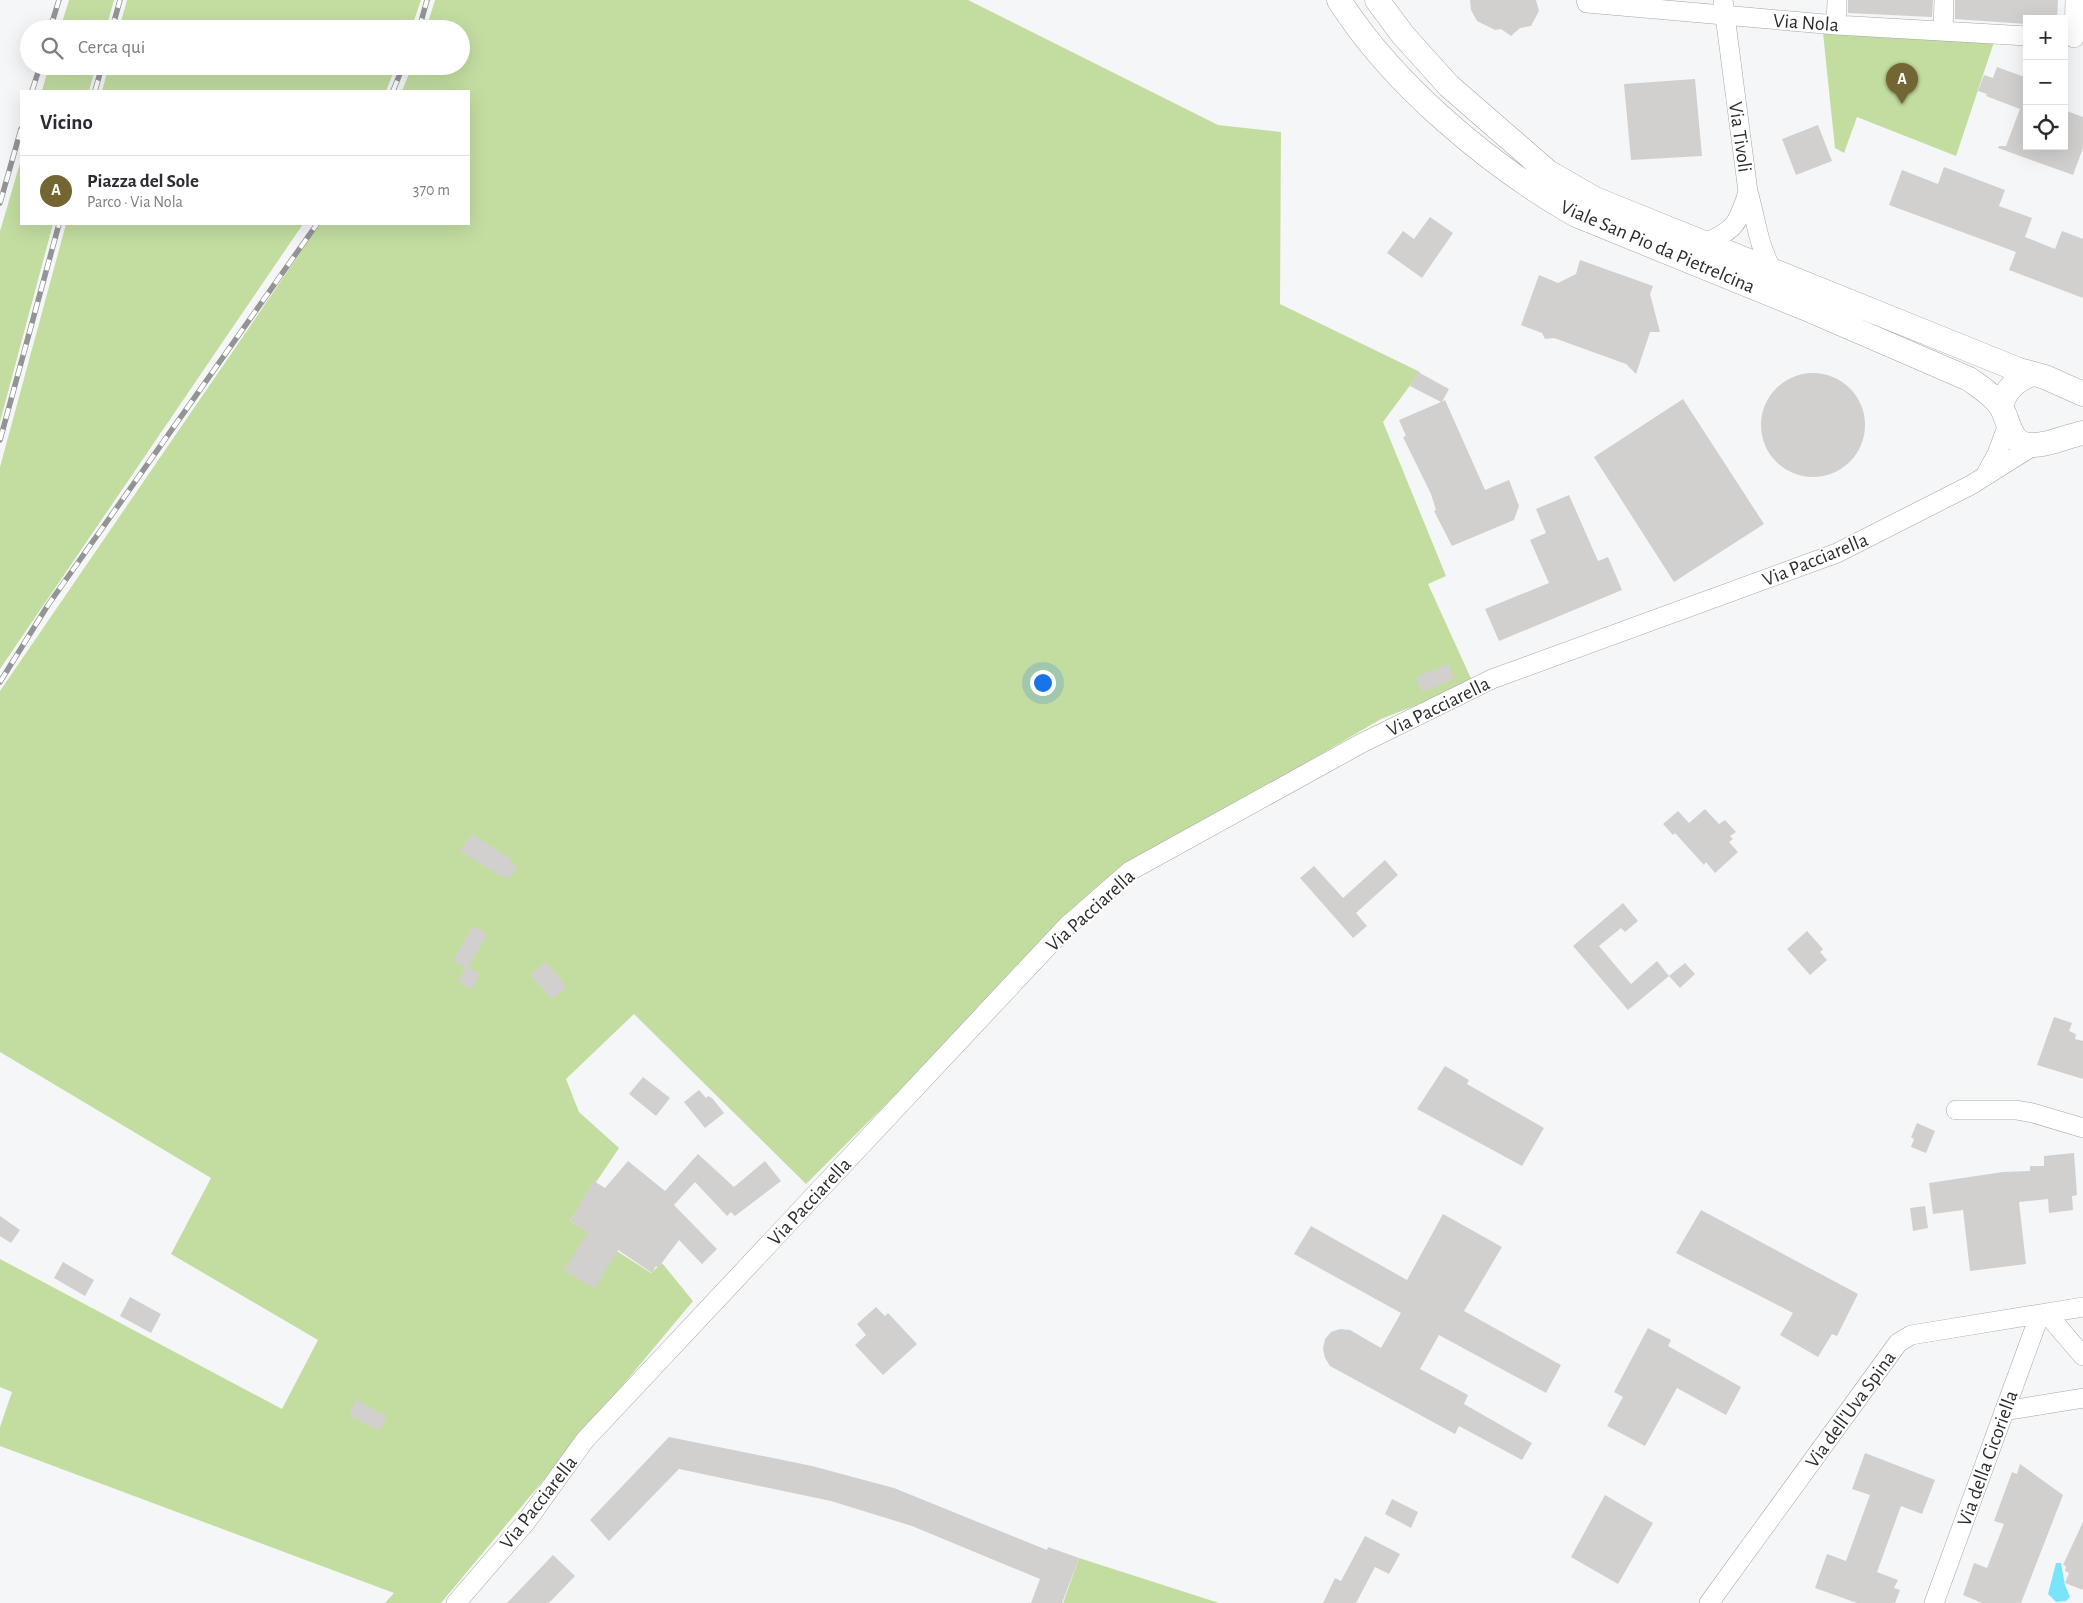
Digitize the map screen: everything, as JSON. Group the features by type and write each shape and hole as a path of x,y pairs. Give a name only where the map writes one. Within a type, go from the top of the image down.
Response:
{"main road":[{"name":"Viale San Pio da Pietrelcina","path":"1338,0 1357,29 1414,91 1474,144 1545,197 1576,215 1807,308 1969,379 1992,396 2020,441 2033,446"},
{"name":"Viale San Pio da Pietrelcina","path":"1377,0 1403,35 1449,86 1548,172 1594,199 2032,374 2045,377 2083,394"},
{"path":"2004,416 2005,395 2011,386 2020,379 2032,374"},
{"path":"2033,446 2083,433"}],"street":[{"path":"1836,25 1837,0"},
{"path":"1943,31 1944,0"},
{"path":"2074,39 2075,0"},
{"name":"Via Nola","path":"1586,1 1724,8 1836,25 2023,36"},
{"name":"Via Tivoli","path":"1724,8 1748,192 1756,216 1761,248 1772,269"},
{"path":"1705,243 1725,234 1732,227 1740,217 1748,192"},
{"path":"1985,475 1997,454 2004,416"},
{"name":"Via Pacciarella","path":"456,1603 526,1522 585,1440 1067,926 1130,871 1362,743 1492,679 1837,553 1971,485 2033,446"},
{"path":"1956,1110 2016,1110 2033,1113 2083,1128"},
{"name":"Via dell'Uva Spina","path":"1709,1603 1898,1342 1911,1335 2083,1307"},
{"path":"2043,1314 2083,1356"},
{"name":"Via della Cicoriella","path":"1934,1603 2004,1411 2043,1314"},
{"path":"2004,1411 2083,1398"}],"green space":[{"path":"69,0 114,0 108,20 63,20"},
{"path":"127,0 421,0 414,20 121,20"},
{"path":"435,0 968,0 1218,125 1281,132 1280,304 1420,372 1383,422 1446,576 1428,584 1473,683 1381,719 1118,873 806,1184 634,1014 566,1079 579,1112 619,1148 570,1221 651,1273 662,1263 693,1301 441,1603 385,1603 394,1593 0,1446 0,1427 12,1392 0,1387 0,1259 282,1409 318,1340 171,1254 211,1178 0,1052 0,691 319,225 470,225 470,90 402,90 408,75 470,75 470,20 429,20"},
{"path":"1823,33 1994,42 1956,156 1857,117 1844,153 1835,148"},
{"path":"46,75 93,75 89,90 42,90"},
{"path":"106,75 392,75 386,90 102,90"},
{"path":"20,163 20,225 53,225 0,422 0,231"},
{"path":"66,225 302,225 0,669 0,467"},
{"path":"1079,1558 1219,1603 1063,1603"}],"water":[{"path":"2056,1563 2061,1563 2065,1585 2070,1597 2066,1601 2056,1602 2048,1594"}],"building":[{"path":"1470,0 1536,0 1539,11 1531,26 1520,28 1511,36 1501,29 1495,30 1477,21 1471,10"},
{"path":"1848,0 1933,0 1932,17 1848,13"},
{"path":"1955,0 2058,0 2057,15 2023,15 2023,24 1955,19"},
{"path":"1997,67 2023,77 2023,150 2068,150 2068,111 2083,117 2083,148 2073,175 1998,148 1999,146 2006,146 2020,109 1978,91 1984,75 1993,78"},
{"path":"1695,79 1702,156 1631,160 1624,84"},
{"path":"1818,125 1832,161 1796,175 1782,139"},
{"path":"1944,167 2005,190 1999,206 2032,218 2025,237 2055,249 2062,231 2083,239 2083,298 2009,270 2016,252 1889,205 1902,170 1938,184"},
{"path":"1430,217 1453,233 1422,278 1387,253 1403,231 1414,239"},
{"path":"1580,260 1653,286 1650,294 1660,332 1650,332 1636,374 1626,364 1554,338 1545,339 1542,333 1521,325 1539,275 1558,283 1576,274"},
{"path":"1418,372 1449,389 1442,402 1445,400 1485,490 1509,480 1519,506 1514,520 1452,546 1434,511 1436,510 1431,494 1403,437 1406,436 1399,420 1441,402 1410,386"},
{"path":"1813,373 1833,377 1850,388 1861,405 1865,425 1861,445 1850,462 1833,473 1813,477 1793,473 1776,462 1765,445 1761,425 1765,405 1776,388 1793,377"},
{"path":"1683,399 1764,524 1674,582 1594,457"},
{"path":"1569,495 1598,561 1608,557 1622,590 1499,641 1485,609 1549,583 1530,540 1546,533 1536,509"},
{"path":"1449,664 1454,679 1422,692 1416,677"},
{"path":"1705,809 1719,824 1725,820 1736,832 1730,836 1733,839 1729,842 1738,852 1715,873 1706,862 1704,865 1675,833 1673,835 1663,824 1678,811 1689,823"},
{"path":"472,834 512,860 510,863 517,867 509,879 503,875 502,877 460,851"},
{"path":"1385,860 1398,875 1356,913 1367,926 1353,938 1300,878 1314,866 1343,898"},
{"path":"1623,903 1638,921 1625,932 1621,928 1599,946 1631,984 1657,961 1669,976 1628,1010 1573,946"},
{"path":"473,926 487,934 468,968 480,974 472,990 458,982 465,968 453,961"},
{"path":"1807,931 1823,949 1820,952 1827,960 1810,975 1787,949"},
{"path":"546,962 567,987 552,999 530,975"},
{"path":"1685,963 1695,974 1680,988 1669,976"},
{"path":"2054,1017 2072,1023 2069,1031 2076,1034 2075,1039 2083,1041 2083,1079 2037,1065"},
{"path":"1445,1066 1469,1080 1467,1084 1544,1128 1522,1166 1417,1109"},
{"path":"643,1077 670,1098 656,1116 629,1094"},
{"path":"699,1090 706,1098 708,1096 712,1098 724,1113 705,1128 684,1102"},
{"path":"1917,1123 1935,1131 1926,1153 1911,1147 1914,1139 1911,1137"},
{"path":"2074,1153 2077,1195 2072,1196 2073,1210 2049,1213 2048,1199 2019,1202 2026,1264 1970,1271 1963,1210 1933,1214 1929,1183 2003,1172 2030,1171 2030,1166 2044,1166 2044,1156"},
{"path":"698,1154 734,1187 765,1161 781,1181 735,1216 731,1212 727,1216 695,1182 674,1205 717,1249 702,1264 679,1240 652,1273 618,1250 594,1289 564,1270 588,1233 570,1221 594,1181 605,1188 628,1161 665,1191"},
{"path":"1925,1206 1928,1228 1913,1231 1910,1208"},
{"path":"1701,1210 1858,1294 1837,1336 1832,1334 1818,1357 1780,1335 1793,1313 1676,1253"},
{"path":"1443,1214 1502,1247 1464,1311 1561,1365 1546,1393 1439,1335 1420,1369 1468,1395 1464,1404 1532,1443 1522,1460 1459,1426 1455,1434 1330,1366 1325,1358 1323,1349 1325,1339 1331,1332 1340,1329 1350,1330 1381,1348 1401,1313 1294,1254 1311,1226 1407,1280"},
{"path":"0,1216 20,1230 11,1243 0,1236"},
{"path":"63,1262 94,1280 85,1296 54,1278"},
{"path":"130,1297 161,1314 151,1333 120,1316"},
{"path":"876,1307 885,1316 888,1313 917,1344 883,1375 855,1345 866,1335 857,1324"},
{"path":"1648,1328 1671,1340 1668,1346 1741,1387 1726,1415 1677,1388 1645,1446 1607,1426 1623,1397 1614,1392"},
{"path":"356,1400 387,1417 379,1431 349,1415"},
{"path":"669,1437 812,1466 894,1488 1047,1550 1048,1547 1079,1558 1062,1603 1031,1603 1040,1579 912,1526 831,1501 679,1469 609,1541 590,1520"},
{"path":"1865,1453 1935,1480 1922,1514 1901,1506 1877,1572 1898,1580 1894,1588 1900,1590 1895,1603 1857,1603 1815,1588 1827,1554 1846,1561 1870,1495 1852,1489"},
{"path":"2020,1464 2063,1495 2021,1603 1982,1603 1963,1595 1974,1563 1987,1568 2004,1524 1994,1521 2012,1472 2017,1474"},
{"path":"1605,1495 1653,1523 1618,1584 1571,1557"},
{"path":"1392,1499 1418,1512 1411,1528 1385,1514"},
{"path":"2083,1522 2083,1590 2065,1583 2069,1573 2065,1571 2066,1566 2063,1565"},
{"path":"1365,1536 1400,1554 1389,1574 1375,1567 1356,1603 1323,1603 1335,1578 1341,1581"},
{"path":"553,1555 575,1576 549,1603 507,1603"}],"railway":[{"path":"53,20 59,0"},
{"path":"114,20 120,0"},
{"path":"421,20 427,0"},
{"path":"32,90 37,75"},
{"path":"95,90 99,75"},
{"path":"393,90 399,75"},
{"path":"0,203 20,133"},
{"path":"0,440 59,225"},
{"path":"0,682 48,605 316,225"}],"place":[{"name":"Piazza del Sole","path":"1902,104"}]}
